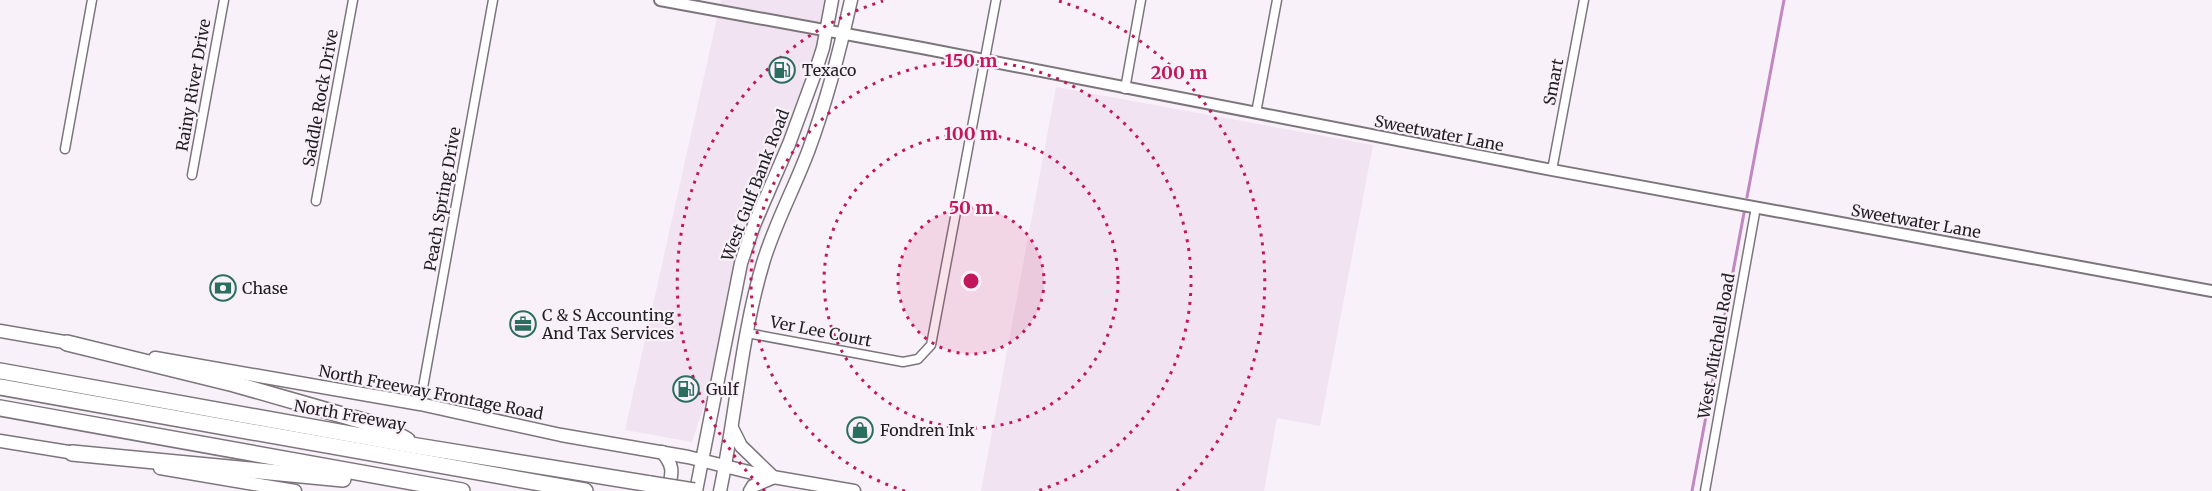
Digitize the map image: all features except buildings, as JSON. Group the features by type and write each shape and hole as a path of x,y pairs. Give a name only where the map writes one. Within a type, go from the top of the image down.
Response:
{"highway":[{"path":"67,343 234,384 374,424 384,427 417,446"},
{"name":"North Freeway","path":"0,371 417,446 695,491"},
{"name":"North Freeway","path":"0,387 585,491"},
{"path":"0,408 457,490"},
{"path":"72,453 457,490"}],"main road":[{"name":"West Gulf Bank Road","path":"695,491 741,263 754,225 799,117 827,31 832,0"},
{"name":"West Gulf Bank Road","path":"720,491 747,333 763,261 775,227 809,151 844,35 851,0"},
{"name":"North Freeway Frontage Road","path":"0,331 420,404 561,435 662,452 773,477 854,491"},
{"path":"712,412 732,422 741,446 773,477 753,486 750,491"},
{"path":"0,441 295,491"},
{"path":"662,452 672,470 668,491"}],"street":[{"path":"65,149 92,0"},
{"name":"Rainy River Drive","path":"192,175 224,0"},
{"name":"Saddle Rock Drive","path":"316,201 353,0"},
{"name":"Peach Spring Drive","path":"420,404 493,0"},
{"name":"Sweetwater Lane","path":"660,0 1552,170 2212,291"},
{"path":"984,60 996,0"},
{"path":"1125,89 1141,0"},
{"path":"1256,113 1277,0"},
{"name":"Smart","path":"1552,170 1584,0"},
{"name":"Ver Lee Court","path":"747,333 903,362 918,359 931,345 984,60"},
{"name":"West Mitchell Road","path":"1705,491 1756,207"}],"shaded area":[{"path":"721,0 829,0 817,63 692,442 625,430"},
{"path":"1056,87 1373,145 1320,426 1277,418 1264,491 981,491"}],"waterway":[{"path":"1747,197 1784,0"},
{"path":"1692,491 1744,213"}],"place":[{"name":"Texaco","path":"782,70"},
{"name":"Chase","path":"223,288"},
{"name":"C & S Accounting And Tax Services","path":"523,324"},
{"name":"Gulf","path":"686,389"},
{"name":"Fondren Ink","path":"860,430"}]}
